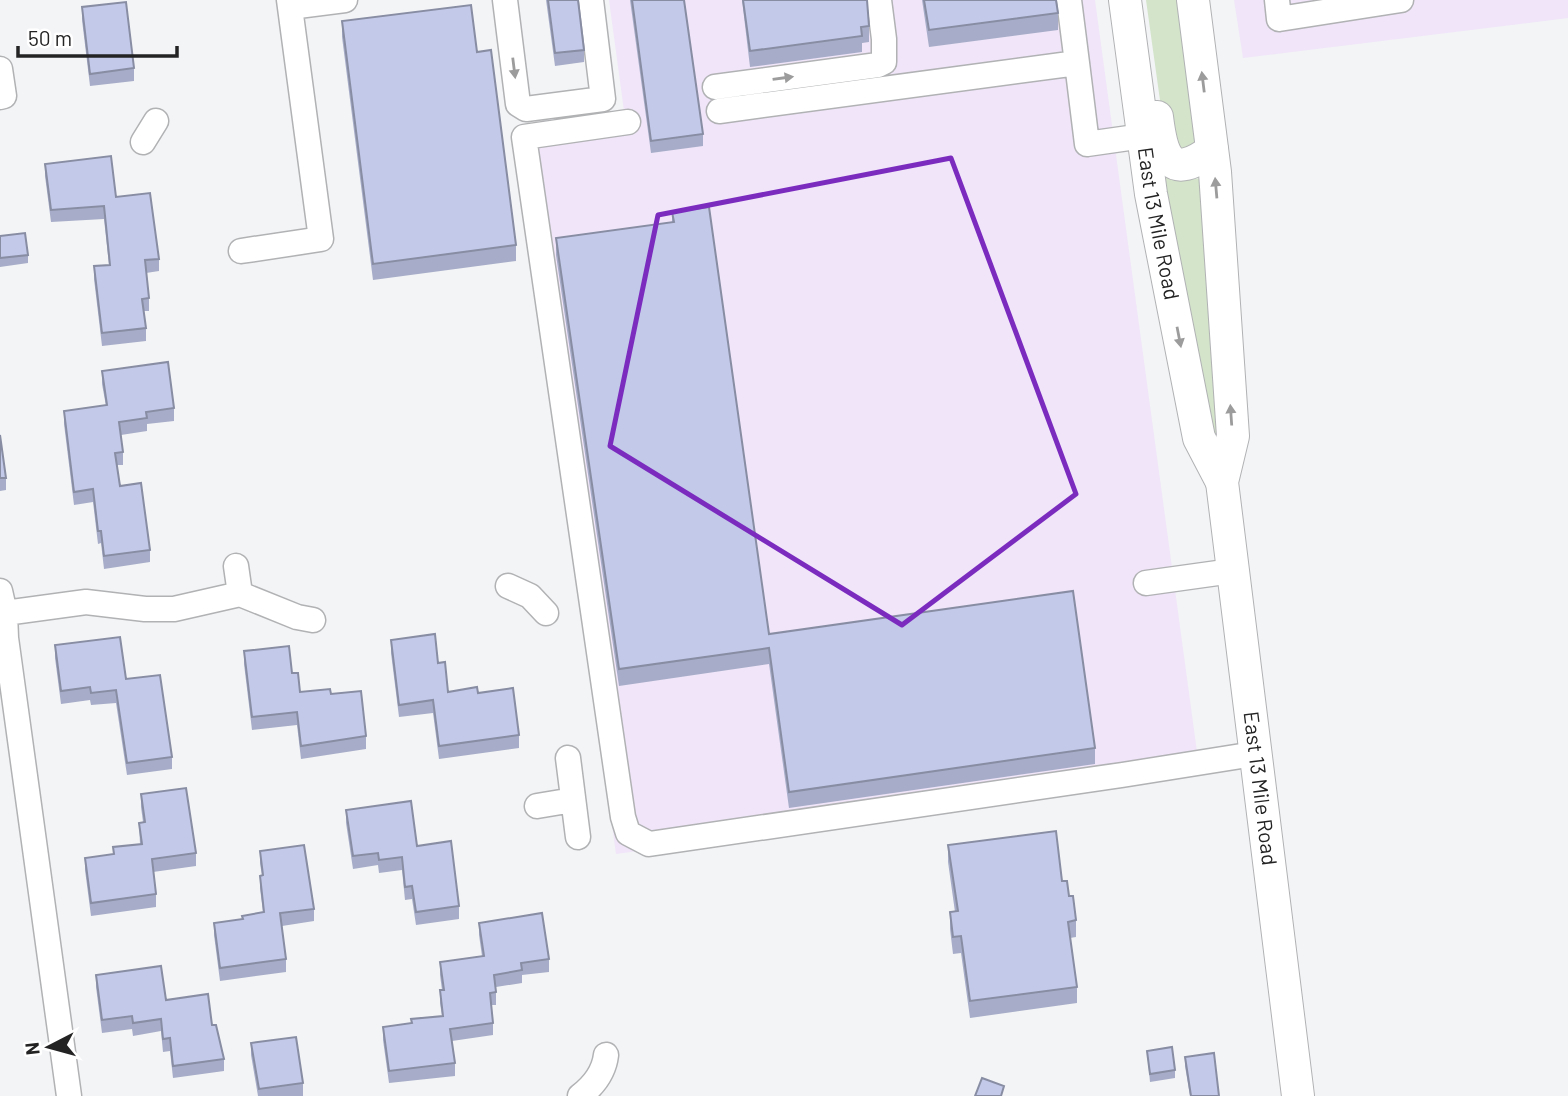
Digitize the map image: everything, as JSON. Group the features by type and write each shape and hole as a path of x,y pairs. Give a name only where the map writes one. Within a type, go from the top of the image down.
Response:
{"main road":[{"name":"East 13 Mile Road","path":"1193,0 1212,150 1233,436 1222,482 1298,1096"},
{"name":"East 13 Mile Road","path":"1127,14 1143,136 1199,438 1222,482"},
{"path":"1127,14 1145,36 1161,147 1168,159 1177,164 1189,163 1212,150"}],"lane":[{"path":"241,251 321,239 290,4 345,0"},
{"path":"505,0 518,104 526,109 603,99 591,0"},
{"path":"879,0 884,62 717,99 1077,63"},
{"path":"1069,0 1087,144 1143,136"},
{"path":"1277,0 1279,19 1401,0"},
{"path":"0,69 2,96"},
{"path":"143,142 156,121"},
{"path":"628,122 524,137 622,817 628,833 649,844 1255,754"},
{"path":"236,566 240,594"},
{"path":"1146,583 1233,572"},
{"path":"508,586 530,596 546,612"},
{"path":"69,1096 3,602 86,602 145,609 174,609 240,594 313,620"},
{"path":"568,758 578,837"},
{"path":"537,806 573,800"},
{"path":"580,1096 592,1087 605,1065 606,1055"}],"highlighted area":[{"path":"951,158 1076,494 902,625 610,446 658,215"}],"shaded area":[{"path":"609,0 1095,0 1200,774 616,854 518,125 624,111"},
{"path":"1234,0 1568,0 1568,18 1243,58"}],"green space":[{"path":"1146,0 1181,0 1196,143 1179,151 1165,136"},
{"path":"1164,177 1183,180 1202,178 1219,435 1212,437"}],"building":[{"path":"548,0 578,0 584,50 555,53"},
{"path":"632,0 684,0 703,134 651,141"},
{"path":"743,0 867,0 869,26 861,27 862,36 750,51"},
{"path":"924,0 1056,0 1058,13 929,30"},
{"path":"126,2 134,68 90,74 82,7"},
{"path":"471,5 477,52 491,50 516,245 373,264 342,21"},
{"path":"111,156 116,197 150,193 159,259 145,260 149,298 142,299 146,328 102,333 94,266 110,265 104,206 51,210 45,164"},
{"path":"709,207 769,634 1073,591 1095,748 789,792 769,648 619,669 556,238 674,222 672,212"},
{"path":"25,233 28,255 0,258 0,236"},
{"path":"168,362 174,408 146,412 147,418 119,422 123,452 115,453 120,486 141,483 150,550 104,556 93,489 74,492 64,411 107,405 102,371"},
{"path":"0,435 6,478 0,478"},
{"path":"435,634 438,663 445,662 448,692 477,687 478,693 513,688 519,735 439,746 433,700 399,705 391,640"},
{"path":"120,637 126,679 160,675 172,757 127,763 116,690 91,693 90,687 61,691 55,645"},
{"path":"289,646 292,673 298,673 300,692 330,689 331,694 361,691 366,736 301,746 297,712 252,717 244,651"},
{"path":"186,788 196,853 152,859 156,894 91,903 85,858 114,854 113,847 142,844 139,823 145,822 141,794"},
{"path":"411,801 417,846 451,841 459,906 416,912 412,886 405,887 402,857 379,860 378,853 353,856 346,810"},
{"path":"1056,831 1062,881 1067,881 1069,896 1073,896 1076,920 1068,922 1077,987 970,1001 961,936 953,937 950,912 958,911 948,845"},
{"path":"304,845 314,909 280,913 286,959 220,968 214,923 243,919 242,916 264,912 260,851"},
{"path":"542,913 549,959 521,963 522,970 494,975 496,992 490,993 493,1023 450,1029 455,1063 389,1071 383,1027 412,1023 411,1019 443,1016 440,990 444,990 440,962 484,956 479,923"},
{"path":"161,966 166,1000 208,994 212,1025 216,1025 224,1059 173,1066 170,1038 163,1039 161,1019 133,1023 132,1016 102,1020 96,975"},
{"path":"296,1037 303,1083 259,1089 251,1043"},
{"path":"1172,1047 1175,1070 1150,1074 1147,1051"},
{"path":"1214,1053 1219,1096 1191,1096 1185,1057"},
{"path":"982,1078 1004,1086 1001,1096 975,1096"}]}
